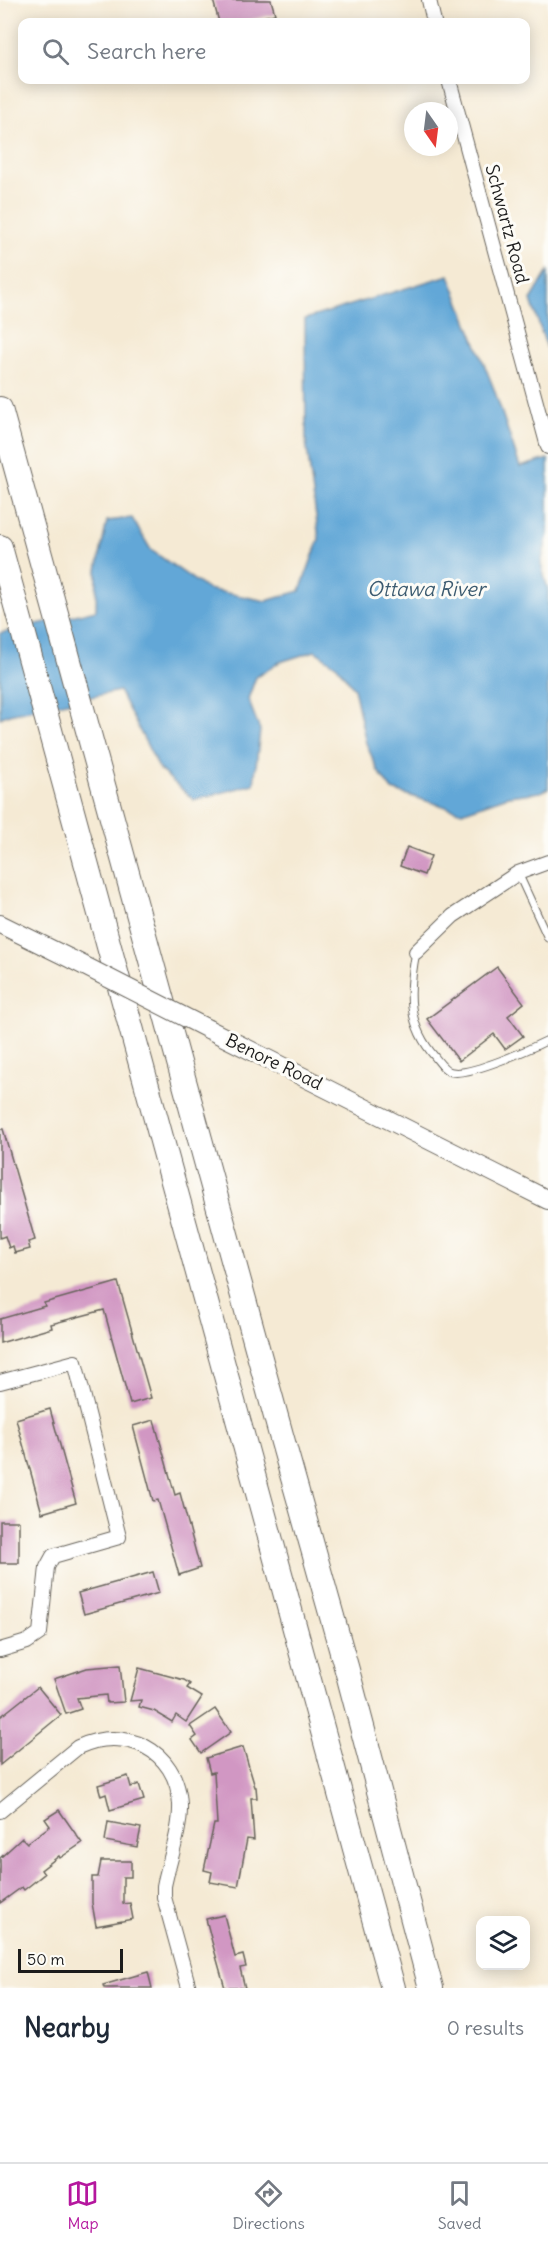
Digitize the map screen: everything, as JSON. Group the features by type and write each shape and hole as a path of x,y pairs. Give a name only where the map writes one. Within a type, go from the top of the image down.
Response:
{"highway":[{"path":"0,409 433,1988"},
{"path":"0,547 393,1988"}],"main road":[{"name":"Benore Road","path":"0,924 548,1200"}],"street":[{"path":"429,0 434,18"},
{"name":"Schwartz Road","path":"450,84 546,441"},
{"path":"416,952 453,916 518,873 548,862"},
{"path":"0,1382 75,1362 119,1537 53,1556 47,1567 40,1633 27,1642 0,1650"},
{"path":"0,1811 78,1747 90,1741 116,1738 140,1743 160,1758 174,1779 180,1802 164,1897 189,1988"}],"lane":[{"path":"518,873 548,938"},
{"path":"416,952 410,999 414,1016 423,1044 444,1068 452,1072 468,1070 521,1054 548,1040"}],"water":[{"path":"548,271 548,352 531,300"},
{"name":"Ottawa River","path":"449,275 494,389 520,467 548,459 548,533 541,564 548,590 548,788 541,792 508,796 462,812 392,790 378,771 366,743 354,688 337,666 315,651 280,662 256,677 248,699 260,730 254,784 194,800 160,770 119,691 9,714 0,718 0,633 96,610 97,570 107,521 132,518 151,550 207,589 266,601 300,591 319,539 306,441 305,319"}],"building":[{"path":"213,0 271,0 275,14 258,18 218,18"},
{"path":"407,847 431,856 424,875 400,866"},
{"path":"497,967 524,1003 508,1016 523,1036 505,1049 494,1034 459,1061 427,1019"},
{"path":"0,1129 3,1129 35,1240 28,1242 30,1249 15,1253 13,1246 9,1248 5,1236 0,1238"},
{"path":"118,1282 151,1398 130,1404 104,1310 51,1324 52,1328 0,1343 0,1319 45,1306 44,1303"},
{"path":"50,1409 76,1503 42,1513 16,1419"},
{"path":"154,1420 175,1495 180,1493 200,1568 179,1575 158,1500 153,1501 133,1426"},
{"path":"0,1521 19,1521 19,1563 0,1563"},
{"path":"153,1572 159,1593 84,1614 78,1593"},
{"path":"120,1665 124,1702 107,1703 106,1695 77,1698 81,1709 66,1714 54,1679 87,1668"},
{"path":"139,1668 184,1680 190,1684 187,1688 202,1697 186,1722 176,1715 172,1722 154,1711 139,1707 141,1700 130,1701"},
{"path":"38,1687 61,1715 0,1765 0,1717"},
{"path":"215,1709 231,1732 201,1753 192,1740 197,1736 190,1726"},
{"path":"243,1747 256,1787 257,1798 251,1798 254,1840 247,1839 238,1887 210,1882 212,1872 204,1870 214,1824 217,1824 214,1772 210,1773 206,1758"},
{"path":"128,1776 131,1787 139,1784 144,1800 110,1810 106,1794 101,1796 98,1785"},
{"path":"59,1810 82,1843 41,1870 44,1874 24,1890 22,1887 0,1903 0,1858 22,1838 27,1843 50,1826 45,1819"},
{"path":"108,1822 141,1828 137,1847 105,1841"},
{"path":"101,1861 131,1861 131,1877 123,1877 123,1904 130,1903 133,1919 96,1926 92,1903 92,1877 98,1877"},
{"path":"224,1915 235,1957 243,1955 246,1967 240,1968 245,1988 225,1988 206,1919"},
{"path":"148,1972 152,1988 104,1988 103,1985"}]}
